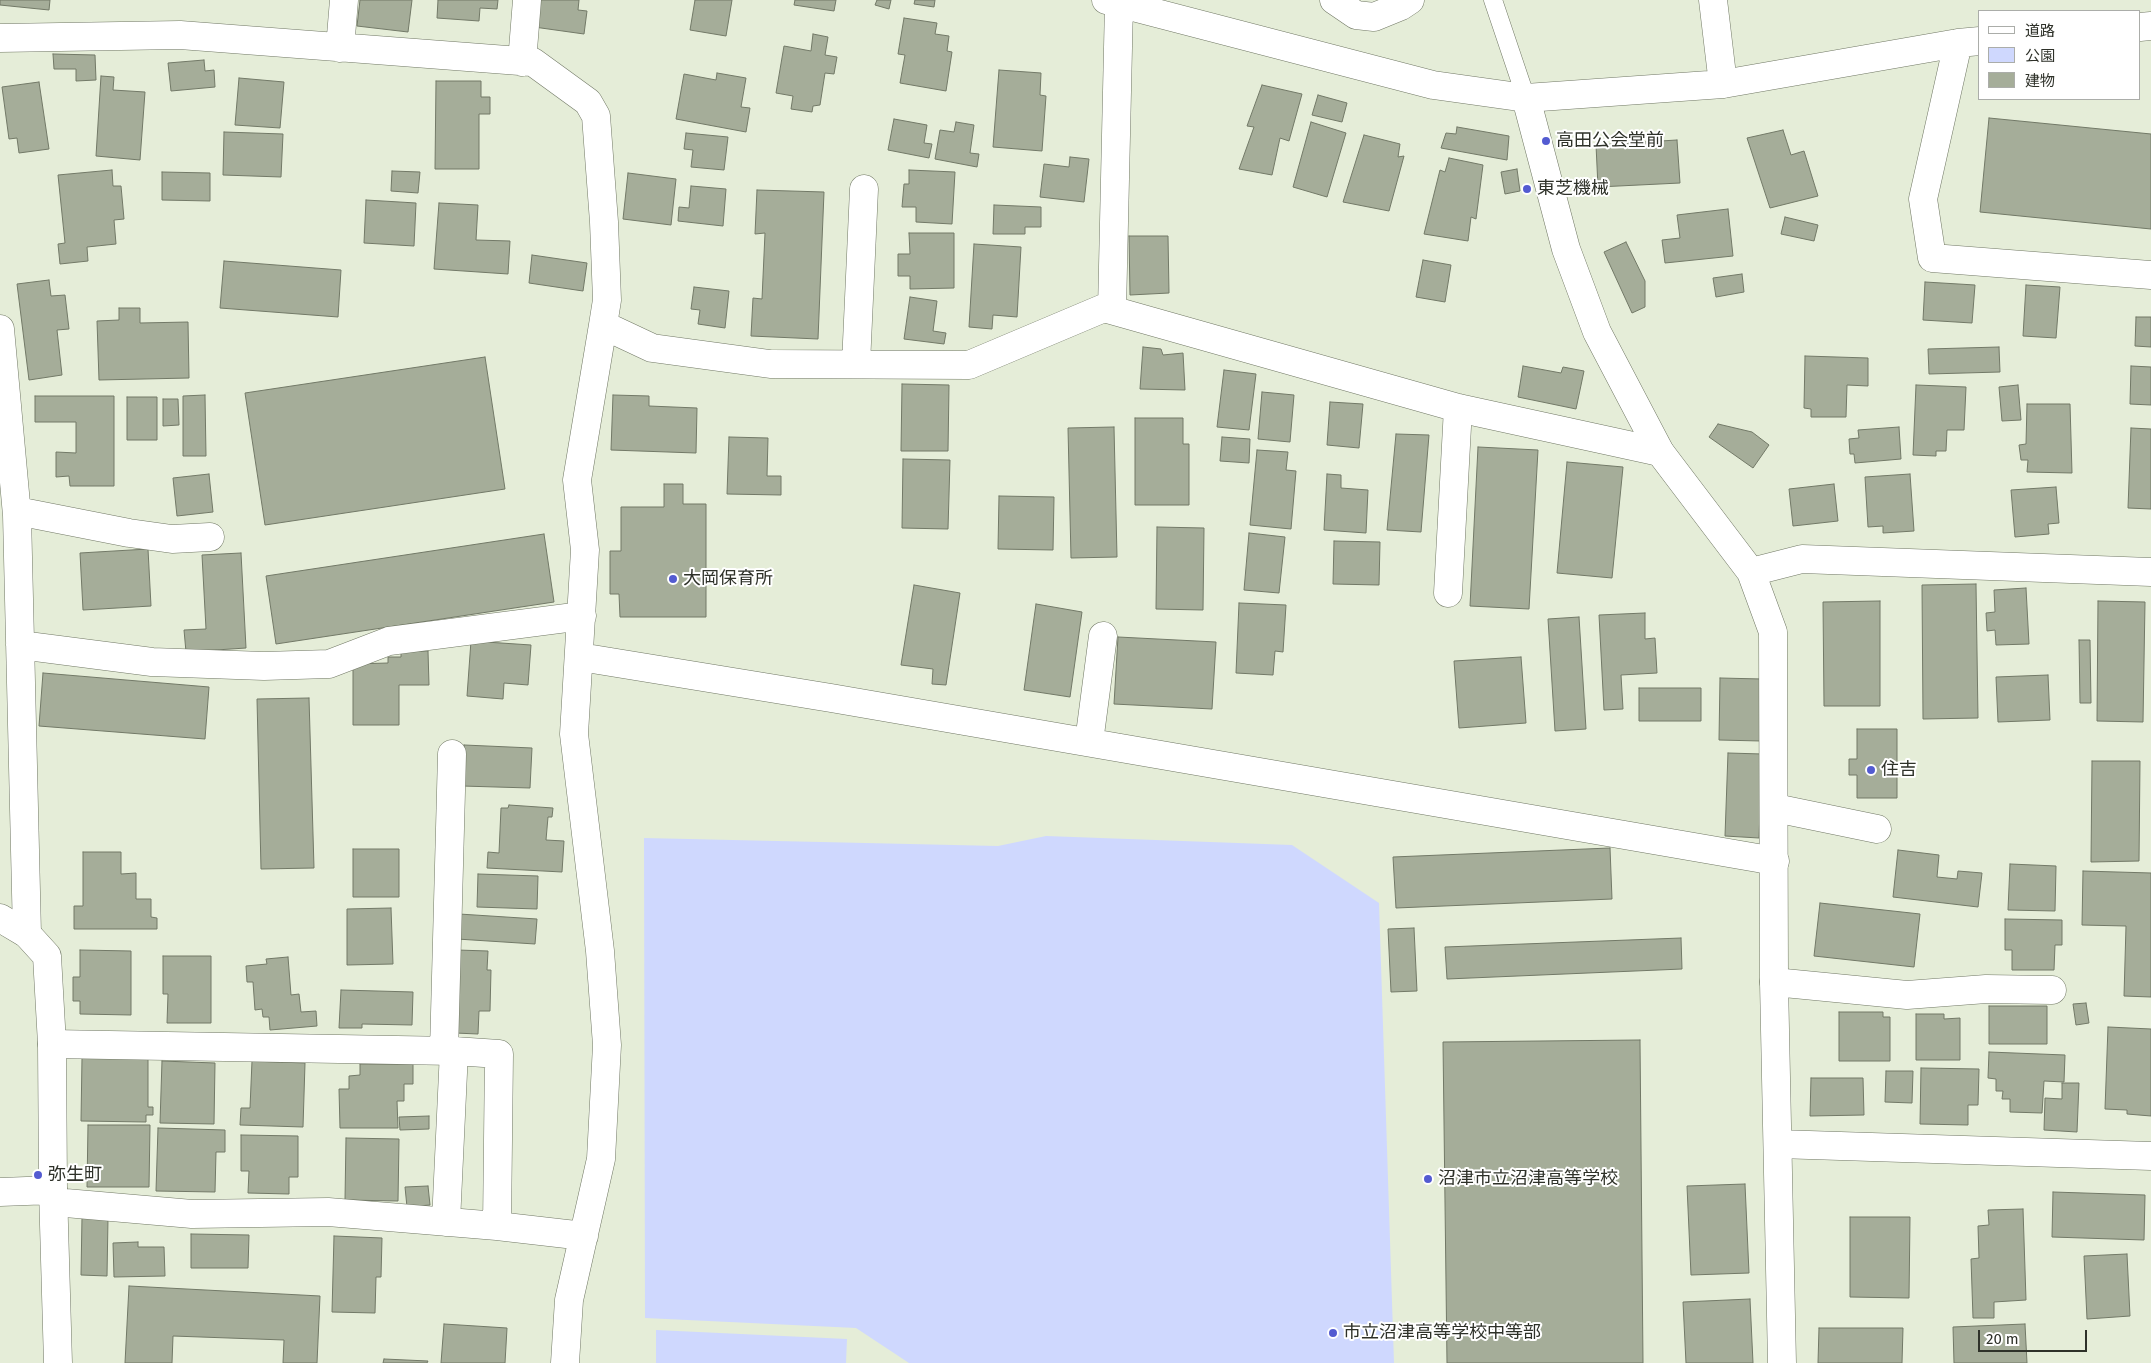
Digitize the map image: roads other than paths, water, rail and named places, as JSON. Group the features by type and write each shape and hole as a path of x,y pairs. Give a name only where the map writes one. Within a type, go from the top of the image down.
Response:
{"street":[{"path":"340,48 344,0"},
{"path":"522,62 527,0"},
{"path":"1334,0 1356,15 1374,18 1410,0"},
{"path":"1713,0 1723,84"},
{"path":"1112,310 1125,3 1433,85 1526,98 1723,84 1969,42 1923,199 1932,258 2151,274"},
{"path":"0,38 180,35 533,62 588,102 596,116 604,222 606,290 603,326 577,480 584,550 580,657 574,734 600,951 607,1044 601,1159 569,1300 565,1363"},
{"path":"1526,98 1566,249 1593,323 1660,452 1751,572 1773,632 1774,982 1782,1363"},
{"path":"856,364 864,189"},
{"path":"603,326 652,348 770,364 969,365 1104,308 1458,408 1660,452"},
{"path":"0,329 17,511 10,609 20,645 27,934"},
{"path":"1448,593 1458,408"},
{"path":"17,511 129,534 172,539 210,537"},
{"path":"1751,572 1802,559 2151,572"},
{"path":"20,645 152,662 264,666 329,664 389,641 582,616"},
{"path":"1089,742 1103,636"},
{"path":"580,657 1089,742 1774,861"},
{"path":"446,1222 452,754"},
{"path":"1775,808 1877,829"},
{"path":"0,918 27,934 47,956 52,1044 58,1363"},
{"path":"1774,982 1907,995 1986,989 2052,990"},
{"path":"52,1044 449,1051 499,1054 497,1226"},
{"path":"1778,1144 2151,1156"},
{"path":"0,1192 54,1196 192,1214 328,1212 497,1226 584,1236"}],"lane":[{"path":"1493,0 1526,98"}],"place":[{"name":"高田公会堂前","path":"1546,141"},
{"name":"東芝機械","path":"1527,189"},
{"name":"大岡保育所","path":"673,579"},
{"name":"住吉","path":"1871,770"},
{"name":"弥生町","path":"38,1175"},
{"name":"沼津市立沼津高等学校","path":"1428,1179"},
{"name":"市立沼津高等学校中等部","path":"1333,1333"}]}
